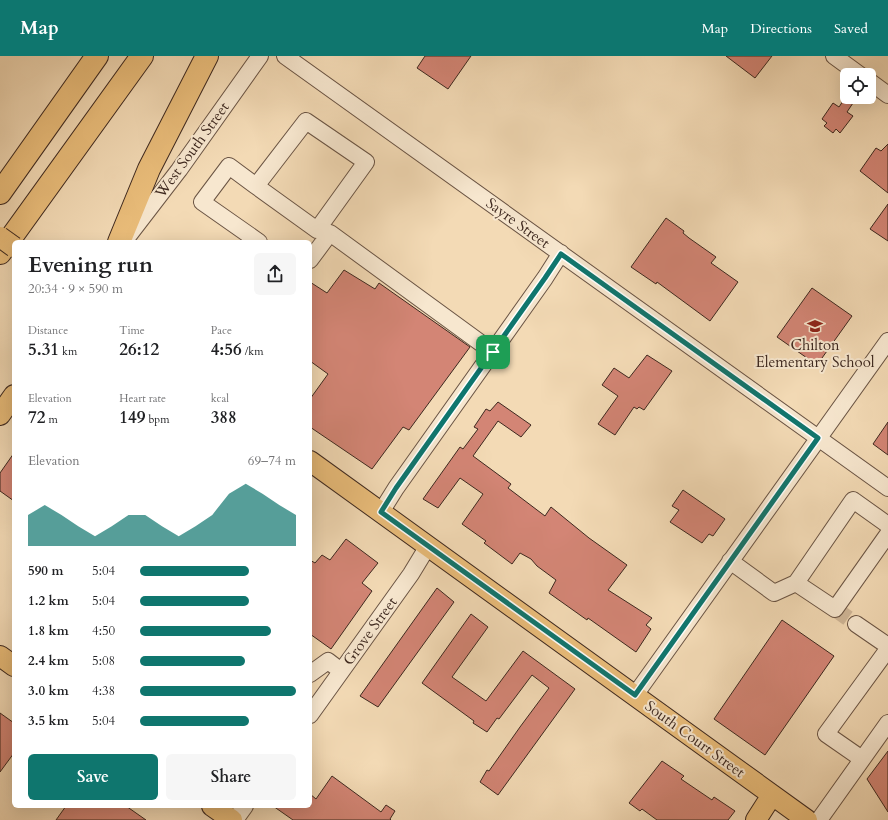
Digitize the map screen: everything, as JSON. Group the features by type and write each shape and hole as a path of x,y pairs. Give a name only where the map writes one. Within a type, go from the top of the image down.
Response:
{"highway":[{"path":"0,193 97,56"},
{"path":"0,253 142,56"},
{"path":"120,240 149,169 207,56"}],"main road":[{"path":"0,237 12,246"},
{"path":"0,415 12,398"},
{"name":"South Court Street","path":"312,462 807,820"},
{"path":"0,656 12,665"},
{"path":"756,820 772,795"},
{"path":"215,808 232,820"}],"street":[{"name":"West South Street","path":"126,240 179,170 260,56"},
{"name":"Sayre Street","path":"285,56 888,488"},
{"path":"834,56 850,68"},
{"path":"876,86 888,95"},
{"path":"256,186 306,121 366,162 323,231 312,256"},
{"path":"256,240 202,202 229,166 493,352"},
{"path":"381,512 396,488 561,254"},
{"path":"635,695 888,341"},
{"path":"730,561 774,593 796,583 853,500 888,525"},
{"path":"796,583 835,609 888,534"},
{"name":"Grove Street","path":"312,712 411,574 428,546"},
{"path":"856,624 888,646"},
{"path":"862,759 826,734 888,649"},
{"path":"312,673 328,661 341,671"},
{"path":"818,820 888,722"},
{"path":"235,820 244,808"}],"building":[{"path":"425,56 471,56 448,89 417,68"},
{"path":"726,56 772,56 755,78"},
{"path":"833,103 839,107 841,104 852,104 847,112 853,116 840,133 836,129 833,133 824,126 827,123 822,119"},
{"path":"888,144 888,193 860,171 876,148 881,151"},
{"path":"888,204 888,241 870,229"},
{"path":"666,218 684,231 683,233 689,238 716,257 711,263 738,282 710,321 657,282 656,284 631,267"},
{"path":"344,270 375,289 379,283 470,347 409,430 403,427 372,469 312,428 312,396 328,374 312,362 312,283 327,293"},
{"path":"812,288 852,316 817,365 777,337"},
{"path":"647,355 672,371 644,410 639,407 637,409 634,407 615,435 598,424 618,396 602,385 614,368 629,378"},
{"path":"498,402 531,425 521,437 498,421 473,456 511,484 508,488 545,516 551,507 589,538 627,565 608,590 652,618 646,625 651,629 636,652 549,593 556,580 537,566 531,559 520,553 512,564 484,543 486,541 462,524 483,494 460,478 438,508 423,499 460,447 463,449 478,429 474,427 486,409 490,411"},
{"path":"888,422 888,455 873,444"},
{"path":"12,456 12,500 0,491 0,473"},
{"path":"683,490 725,519 713,536 709,534 702,543 670,522 679,510 672,506"},
{"path":"346,539 378,563 362,583 372,591 331,649 312,635 312,561 315,563 322,555 330,560"},
{"path":"437,588 454,602 378,707 360,696"},
{"path":"471,614 488,627 452,677 486,701 523,651 575,689 498,795 480,782 487,770 489,771 549,688 532,675 499,719 497,718 487,732 473,723 474,721 422,683"},
{"path":"782,620 834,656 765,755 714,719"},
{"path":"0,713 12,722 12,756 0,772"},
{"path":"888,751 888,812 867,779"},
{"path":"662,761 684,776 681,779 712,800 714,797 735,811 728,820 657,820 642,809 640,811 629,803"},
{"path":"332,776 381,812 386,805 395,811 390,819 391,820 293,820 276,808 312,808 312,796 316,799"},
{"path":"65,808 129,808 146,820 56,820"}],"tunnel":[{"path":"835,609 856,624"}],"place":[{"name":"Chilton Elementary School","path":"815,326"}],"route":[{"path":"561,254 818,438 635,695 381,512 396,488 493,352 561,254"}]}
